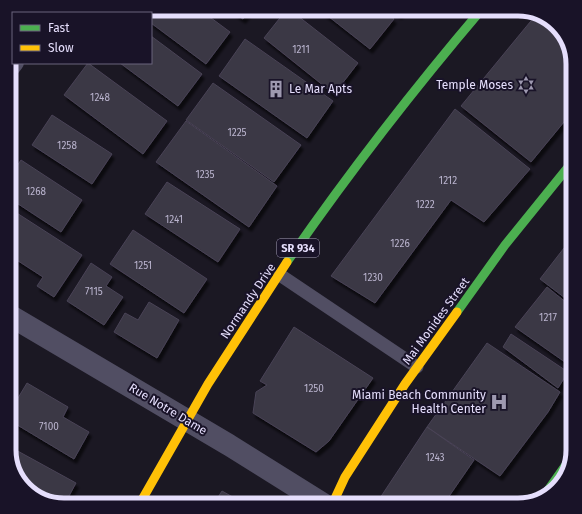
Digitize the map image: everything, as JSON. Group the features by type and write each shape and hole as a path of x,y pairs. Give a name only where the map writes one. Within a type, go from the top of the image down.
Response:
{"main road":[{"name":"Normandy Drive","path":"143,498 187,420 242,330 324,210 375,140 476,16"},
{"name":"Mai Monides Street","path":"335,498 345,477 417,367 505,245 566,169"}],"street":[{"name":"Rue Notre Dame","path":"16,319 187,420 314,498"}],"lane":[{"path":"280,275 417,367"}],"building":[{"path":"152,16 208,16 230,32 206,64 152,24"},
{"path":"281,16 298,16 358,63 334,94 264,38"},
{"path":"328,16 390,16 394,19 370,49"},
{"name":"Temple Moses","path":"533,19 545,24 558,37 566,61 566,120 531,162 461,106"},
{"path":"152,37 202,74 178,106 121,64 152,64"},
{"name":"Le Mar Apts","path":"245,39 333,101 307,138 219,76"},
{"path":"87,64 89,64 167,121 143,154 64,95"},
{"path":"213,83 301,145 274,182 186,120"},
{"path":"455,109 530,169 484,222 451,200 375,303 331,276"},
{"path":"52,115 112,154 92,184 32,145"},
{"path":"186,121 277,186 249,227 156,162"},
{"path":"21,160 82,200 61,232 16,203 16,168"},
{"path":"167,182 240,229 218,262 145,214"},
{"path":"16,213 82,255 54,297 37,286 43,277 16,260"},
{"path":"133,230 207,279 184,313 110,264"},
{"path":"566,245 566,299 540,279"},
{"path":"91,263 112,277 106,286 123,297 104,325 67,301"},
{"path":"547,287 566,302 566,363 515,327"},
{"path":"149,302 179,320 157,358 114,332 125,313 138,320"},
{"path":"294,327 373,378 329,441 316,452 253,413 256,392 267,385 260,381"},
{"path":"511,334 566,371 566,375 558,388 503,347"},
{"name":"Miami Beach Community Health Center","path":"487,343 560,392 548,412 500,476 427,427"},
{"path":"27,383 68,407 63,417 89,432 74,459 16,424 16,401"},
{"path":"427,427 474,460 448,498 380,498"},
{"path":"16,450 76,483 68,498 55,497 37,490 24,477 18,462"},
{"path":"222,491 234,498 218,498"}],"traffic: fast":[{"path":"287,262 382,133 431,70 476,16"},
{"path":"457,312 505,245 566,170"},
{"path":"554,482 559,474"}],"traffic: slow":[{"path":"143,498 208,384 287,262"},
{"path":"335,498 345,477 405,384 457,312"}],"place":[{"name":"Temple Moses","path":"526,85"},
{"name":"Le Mar Apts","path":"276,89"},
{"name":"Miami Beach Community Health Center","path":"499,402"}]}
